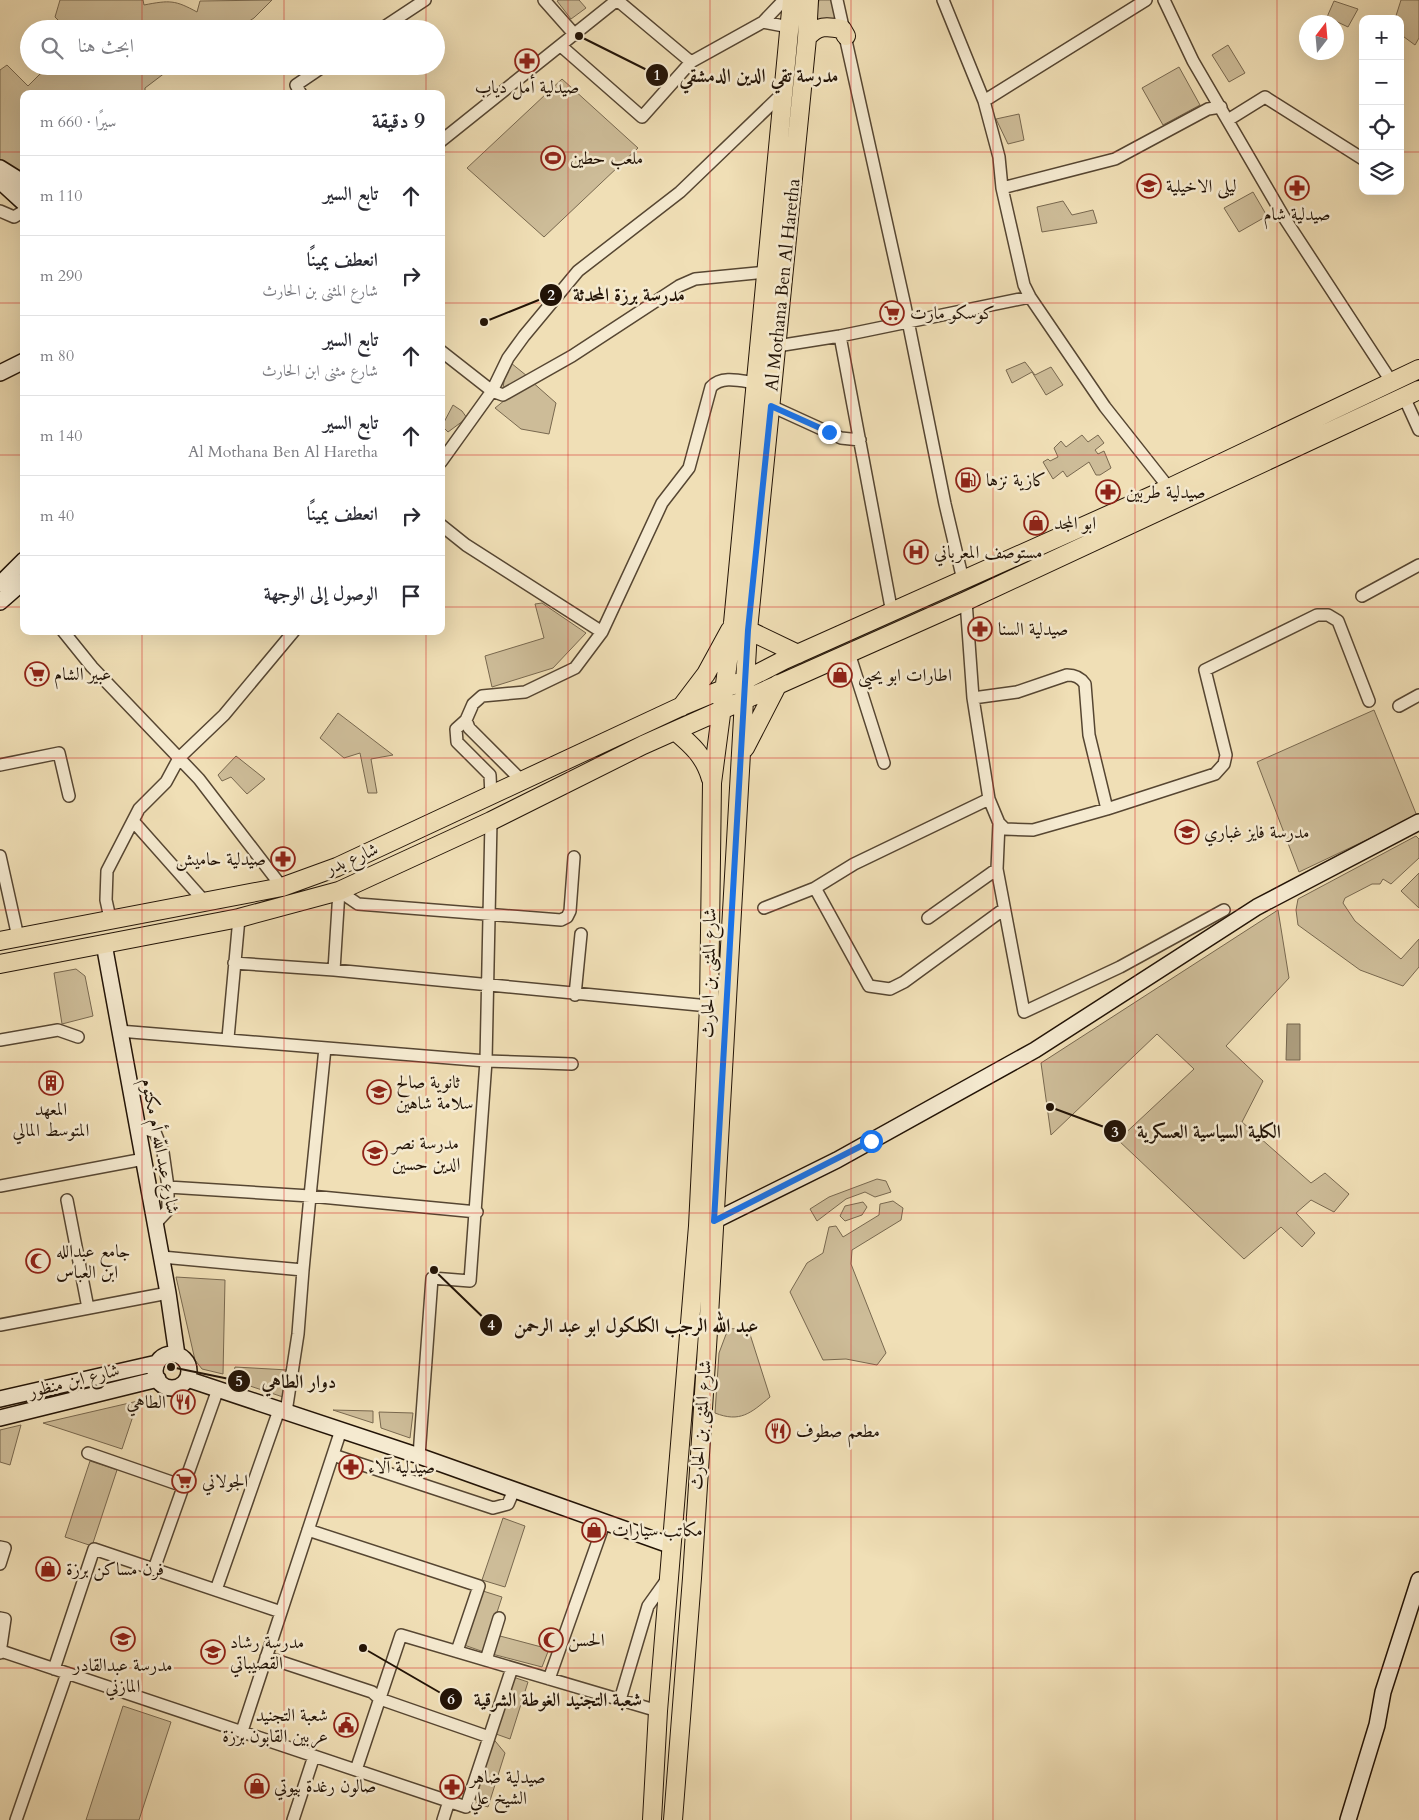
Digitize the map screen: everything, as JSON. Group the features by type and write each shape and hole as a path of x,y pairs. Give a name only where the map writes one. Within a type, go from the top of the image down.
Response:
{"main road":[{"path":"712,783 721,710 741,626 756,382 792,0"},
{"name":"Al Mothana Ben Al Haretha","path":"741,626 771,406 807,38 808,0"},
{"path":"807,38 812,32 826,26 842,29 846,36"},
{"path":"0,168 20,180"},
{"path":"0,182 20,201"},
{"path":"0,373 20,363"},
{"name":"شارع بدر","path":"0,941 110,918 282,887 337,867 637,729 680,707 725,689 798,654 1169,488 1419,369"},
{"name":"شارع بدر","path":"0,964 238,918 339,891 491,821 643,745 966,601 1412,394"},
{"path":"1321,416 1329,433"},
{"path":"0,584 20,564"},
{"path":"964,580 966,601"},
{"path":"0,602 20,585"},
{"path":"741,626 798,654"},
{"path":"680,707 741,626"},
{"name":"شارع المثنى بن الحارث","path":"672,1820 692,1578 745,700 741,626"},
{"path":"740,760 778,684"},
{"path":"637,729 643,745"},
{"path":"675,731 696,748 703,758 712,783"},
{"name":"شارع المثنى بن الحارث","path":"652,1820 658,1711 698,1226 709,1006 712,783"},
{"path":"714,1221 836,1160 1035,1050 1258,907 1419,822"},
{"name":"شارع عبد اللّه أم مكتوم","path":"104,944 162,1257 176,1354"},
{"path":"176,1354 188,1364 187,1379 180,1386 170,1388 158,1379 156,1368 157,1363 165,1356 176,1354"},
{"name":"شارع ابن منظور","path":"0,1399 157,1363"},
{"name":"شارع ابن منظور","path":"0,1418 158,1379"},
{"path":"187,1379 419,1456 604,1524 672,1546"},
{"path":"1348,1820 1377,1725 1383,1692 1419,1580"},
{"path":"1377,1725 1392,1694 1419,1612"}],"street":[{"path":"395,20 425,0"},
{"path":"544,0 575,35"},
{"path":"445,138 617,0 691,62"},
{"path":"561,46 642,118 691,62 763,22 784,0"},
{"path":"837,0 909,322 945,504 964,580"},
{"path":"943,0 984,101 999,157 1002,188 1024,285 1030,298 1105,407 1169,488"},
{"path":"984,101 1146,0"},
{"path":"1164,0 1193,61 1284,219 1391,382"},
{"path":"763,22 789,27"},
{"path":"299,90 296,85 311,75"},
{"path":"445,456 492,391 508,358 578,271 680,192 783,92"},
{"path":"1228,120 1265,97 1359,156"},
{"path":"1002,188 1115,159 1208,109 1221,107"},
{"path":"0,211 14,217 20,208"},
{"path":"445,354 492,391 503,395 572,356 679,286 695,279 766,272"},
{"path":"777,346 840,336 1030,298"},
{"path":"840,336 892,612"},
{"path":"491,796 490,775 457,742 456,729 466,720 473,704 482,696 525,692 575,668 602,632 662,503 689,468 711,387 716,381 724,380 756,382"},
{"path":"1412,394 1419,430"},
{"path":"771,406 841,438 860,440"},
{"path":"445,528 466,545 602,632"},
{"path":"1362,596 1419,565"},
{"path":"966,601 973,698 989,799 999,823 1005,829 1032,830 1107,810 1215,774 1221,770 1226,755 1205,670 1317,616 1328,615 1338,621 1369,701"},
{"path":"66,635 92,668 199,779 282,887"},
{"path":"110,918 106,900 107,871 145,801 166,782 179,758 224,715 291,635"},
{"path":"849,653 884,763"},
{"path":"973,698 1017,692 1067,675 1082,680 1085,684 1089,735 1107,810"},
{"path":"1399,706 1419,695"},
{"path":"466,720 469,728 522,781"},
{"path":"0,765 59,754 69,796"},
{"path":"764,908 816,888 854,864 989,799"},
{"path":"133,821 204,901"},
{"path":"419,1456 432,1278 470,1281 486,1061 491,821"},
{"path":"999,823 997,869 1024,1012 1120,967 1224,910"},
{"path":"0,856 18,937"},
{"path":"339,891 358,904 560,920 567,917 570,911 574,857"},
{"path":"928,918 997,869"},
{"path":"816,888 869,986 890,989 904,982 1004,909"},
{"path":"334,970 339,891"},
{"path":"228,1038 238,918"},
{"path":"575,995 580,934"},
{"path":"234,963 334,970 575,995 709,1006"},
{"path":"0,1040 58,1030 78,1037"},
{"path":"119,1031 228,1038 486,1061 572,1064"},
{"path":"216,1590 282,1411 298,1334 324,1048"},
{"path":"137,1126 155,1132 163,1152 168,1187 168,1210 156,1223"},
{"path":"0,1186 144,1159"},
{"path":"168,1187 310,1196 476,1212"},
{"path":"68,1200 88,1308"},
{"path":"162,1257 303,1270"},
{"path":"0,1325 168,1293"},
{"path":"154,1569 218,1389"},
{"path":"242,1732 341,1430"},
{"path":"88,1452 183,1486"},
{"path":"333,1455 493,1508 508,1504 514,1490"},
{"path":"549,1679 604,1524"},
{"path":"308,1530 479,1586 457,1651"},
{"path":"0,1546 5,1548 0,1564"},
{"path":"54,1668 94,1549 281,1612"},
{"path":"620,1700 648,1606 669,1577"},
{"path":"486,1660 500,1618"},
{"path":"2,1619 0,1652 54,1668 466,1807 512,1668"},
{"path":"356,1770 401,1634 658,1711"},
{"path":"266,1657 372,1692 380,1699 488,1737"},
{"path":"16,1820 67,1673"},
{"path":"293,1820 314,1756"},
{"path":"443,1820 449,1801"}],"shaded area":[{"path":"60,0 143,0 144,5 172,2 197,12 200,1 272,0 251,20 58,20 55,17"},
{"path":"579,0 586,8 571,19 557,1"},
{"path":"819,0 832,0 841,25 814,27"},
{"path":"1401,0 1419,0 1419,38 1415,45 1404,37 1404,15 1396,15"},
{"path":"1334,1 1358,9 1348,27 1344,25 1344,15 1328,15"},
{"path":"1228,45 1245,73 1229,82 1212,55"},
{"path":"7,65 28,86 39,75 162,75 145,88 145,90 20,90 20,173 0,163 0,70"},
{"path":"1179,67 1200,105 1163,125 1142,88"},
{"name":"ملعب حطين","path":"562,79 638,148 544,237 467,168"},
{"path":"1019,114 1024,140 1008,144 996,119"},
{"path":"1253,192 1267,216 1239,232 1224,208"},
{"path":"1063,201 1072,215 1093,210 1097,223 1042,232 1037,207"},
{"path":"1025,362 1035,375 1051,367 1063,385 1046,395 1032,372 1012,383 1006,370"},
{"path":"511,363 527,376 503,388 506,368"},
{"path":"530,380 556,403 549,434 521,429 495,408"},
{"path":"453,405 462,411 467,418 448,432 445,429 445,420"},
{"path":"1082,435 1088,442 1098,435 1104,443 1095,450 1098,454 1104,451 1111,468 1100,475 1096,475 1089,462 1067,477 1063,471 1053,479 1043,462 1058,457 1054,448 1061,441 1066,447"},
{"path":"542,603 586,633 553,668 492,687 485,656 544,638 535,604"},
{"path":"1374,710 1417,816 1299,872 1257,762"},
{"path":"338,713 393,755 371,759 377,793 368,793 360,753 344,758 320,738"},
{"path":"236,756 265,779 247,794 231,777 222,781 218,775"},
{"path":"1416,836 1419,839 1419,858 1391,884 1383,879 1380,884 1372,884 1345,898 1343,903 1355,921 1401,959 1419,939 1419,967 1403,986 1360,970 1298,925 1296,910 1298,899"},
{"path":"1419,873 1419,908 1401,891"},
{"path":"1278,910 1289,978 1226,1046 1263,1081 1242,1122 1311,1183 1325,1173 1349,1194 1334,1212 1311,1200 1296,1213 1315,1233 1302,1247 1281,1227 1244,1259 1118,1140 1194,1069 1157,1034 1051,1135 1041,1063"},
{"path":"76,969 85,976 93,1016 62,1024 54,973"},
{"path":"1287,1024 1300,1024 1300,1060 1286,1060"},
{"path":"877,1179 886,1181 891,1192 875,1197 865,1192 846,1199 817,1221 810,1209 829,1197"},
{"path":"893,1201 903,1208 901,1220 852,1250 851,1264 886,1353 877,1365 846,1359 823,1360 790,1292 807,1263 823,1253 829,1227 836,1226 843,1237 879,1215 880,1204"},
{"path":"863,1202 867,1207 862,1215 845,1221 840,1216 845,1206"},
{"path":"176,1277 225,1280 223,1374 202,1369 195,1360"},
{"path":"748,1328 770,1397 745,1415 738,1417 724,1416 715,1413 719,1353 728,1329"},
{"path":"235,1367 288,1370 286,1398 232,1380"},
{"path":"138,1401 122,1449 43,1423"},
{"path":"333,1410 373,1411 373,1423"},
{"path":"379,1412 413,1413 410,1438 381,1428"},
{"path":"21,1425 10,1465 0,1462 0,1430"},
{"path":"90,1461 117,1470 92,1546 65,1537"},
{"path":"503,1518 525,1526 505,1587 482,1580"},
{"path":"483,1591 502,1597 484,1652 464,1645"},
{"path":"500,1636 549,1649 542,1667 492,1654"},
{"path":"516,1678 528,1682 510,1739 496,1734 511,1679"},
{"path":"123,1706 171,1722 139,1820 86,1820"},
{"path":"491,1736 505,1753 488,1807 470,1801"}],"place":[{"name":"مدرسة تقي الدين الدمشقي","path":"579,36"},
{"name":"صيدلية أمل دياب","path":"527,61"},
{"name":"ملعب حطين","path":"553,158"},
{"name":"ليلى الاخيلية","path":"1149,186"},
{"name":"صيدلية شام","path":"1297,188"},
{"name":"كوسكو مارت","path":"892,313"},
{"name":"مدرسة برزة المحدثة","path":"484,322"},
{"name":"كازية نزها","path":"968,480"},
{"name":"صيدلية طربين","path":"1108,492"},
{"name":"ابو المجد","path":"1036,523"},
{"name":"مستوصف المعرباني","path":"916,552"},
{"name":"صيدلية السنا","path":"980,629"},
{"name":"عبير الشام","path":"37,674"},
{"name":"اطارات ابو يحيى","path":"840,675"},
{"name":"مدرسة فايز غباري","path":"1187,832"},
{"name":"صيدلية حاميش","path":"283,859"},
{"name":"المعهد المتوسط المالي","path":"51,1083"},
{"name":"ثانوية صالح سلامة شاهين","path":"379,1092"},
{"name":"الكلية السياسية العسكرية","path":"1050,1107"},
{"name":"مدرسة نصر الدين حسين","path":"375,1153"},
{"name":"جامع عبدالله ابن العباس","path":"38,1261"},
{"name":"عبد الله الرجب الكلكول ابو عبد الرحمن","path":"434,1270"},
{"name":"دوار الطاهي","path":"171,1367"},
{"name":"الطاهي","path":"183,1402"},
{"name":"مطعم صطوف","path":"778,1431"},
{"name":"صيدلية آلاء","path":"351,1467"},
{"name":"الجولاني","path":"184,1481"},
{"name":"مكاتب سيارات","path":"594,1530"},
{"name":"فرن مساكن برزة","path":"48,1569"},
{"name":"مدرسة عبدالقادر المازني","path":"123,1639"},
{"name":"الحسن","path":"551,1640"},
{"name":"شعبة التجنيد الغوطة الشرقية","path":"363,1648"},
{"name":"مدرسة رشاد القصيباتي","path":"213,1652"},
{"name":"شعبة التجنيد عربين القابون برزة","path":"346,1725"},
{"name":"صالون رغدة بيوتي","path":"257,1786"},
{"name":"صيدلية ضاهر الشيخ علي","path":"452,1787"}],"route":[{"path":"829,432 771,406 748,630 714,1221 871,1141"}]}
